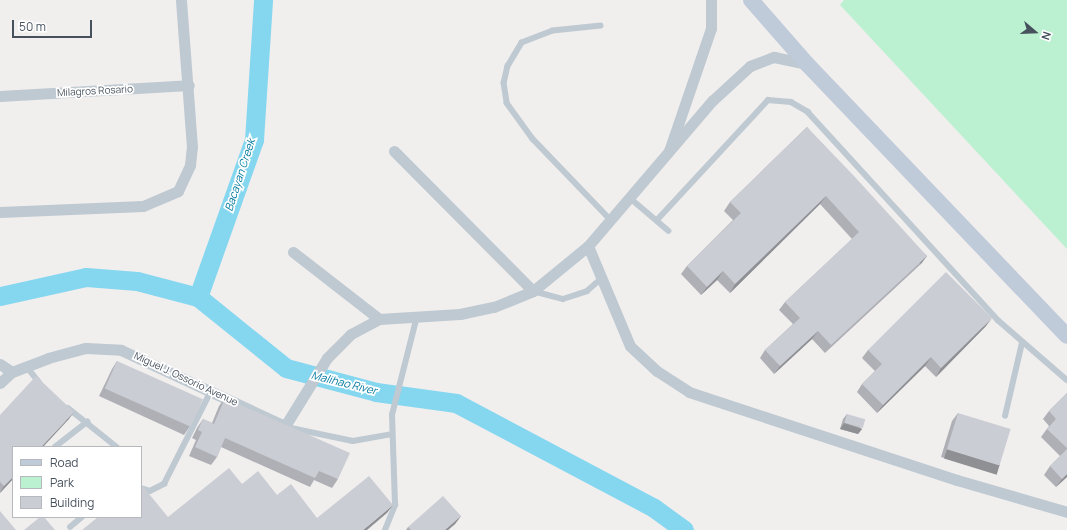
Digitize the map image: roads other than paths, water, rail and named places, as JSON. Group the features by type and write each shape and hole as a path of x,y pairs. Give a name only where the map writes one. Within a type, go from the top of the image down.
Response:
{"street":[{"path":"0,212 143,206 169,197 184,182 190,165 189,86 181,0"},
{"path":"669,154 678,116 711,28 711,0"},
{"path":"751,0 807,64 1067,336"},
{"path":"285,426 294,409 327,358 351,334 379,319 418,314 460,314 494,307 533,291 588,246 629,196 669,154 712,102 750,66 774,57 807,64"},
{"name":"Milagros Rosario","path":"0,96 189,86"},
{"path":"394,151 533,291"},
{"path":"588,246 630,346 657,371 689,392 957,480 1067,512"},
{"path":"293,252 379,319"},
{"name":"Miguel J. Ossorio Avenue","path":"0,383 12,372 86,348 104,348 145,359 285,426"},
{"path":"0,364 12,372"}],"lane":[{"path":"601,26 553,31 522,43 508,66 504,83 507,103 533,139 610,220"},
{"path":"657,220 768,100 784,99 808,112 1022,343 1067,380"},
{"path":"629,196 669,231"},
{"path":"533,291 562,299 587,291 602,278"},
{"path":"385,530 395,505 391,434 392,415 399,378 418,314"},
{"path":"1005,416 1022,343"},
{"path":"27,367 44,387"},
{"path":"142,488 150,491 164,484 211,390"},
{"path":"59,400 116,446"},
{"path":"56,446 87,422"},
{"path":"285,426 354,441 391,434"},
{"path":"70,527 79,518"}],"waterway":[{"name":"Bacayan Creek","path":"198,297 254,140 263,0"},
{"name":"Malihao River","path":"0,296 86,277 137,281 198,297 286,368 376,392 456,403 654,508 684,530"}]}
